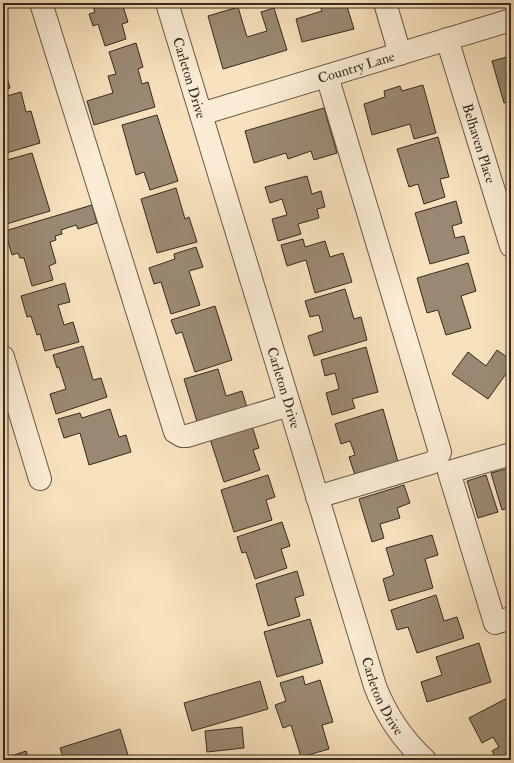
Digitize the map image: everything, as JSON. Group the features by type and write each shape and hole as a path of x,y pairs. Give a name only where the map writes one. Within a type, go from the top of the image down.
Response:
{"street":[{"path":"41,3 175,432 182,436 187,436 290,405"},
{"name":"Carleton Drive","path":"167,3 380,699 399,732 425,760"},
{"path":"385,3 400,54"},
{"name":"Country Lane","path":"201,114 511,20"},
{"name":"Belhaven Place","path":"448,39 511,246"},
{"path":"317,497 431,463 436,460 440,452 327,76"},
{"path":"3,357 40,479"},
{"path":"511,454 449,472 495,623 511,618"}],"building":[{"path":"92,3 122,3 128,22 122,24 126,39 105,46 98,24 93,26 89,14 95,12"},
{"path":"214,3 229,3 215,7"},
{"path":"319,3 346,3 354,29 302,42 296,19 322,11"},
{"path":"420,3 439,3 421,8"},
{"path":"238,7 247,37 267,31 261,12 274,8 287,50 223,69 208,16"},
{"path":"3,33 8,48 3,49"},
{"path":"136,43 143,67 138,69 142,84 148,82 155,107 94,125 87,101 113,93 108,76 116,74 109,52"},
{"path":"511,56 511,101 504,103 492,61"},
{"path":"3,64 10,88 3,90"},
{"path":"423,85 436,133 414,139 410,124 372,135 364,104 385,97 384,91 400,86 402,91"},
{"path":"21,92 26,112 31,111 40,143 3,154 3,97"},
{"path":"324,108 337,153 314,160 311,151 288,159 286,153 254,163 245,131"},
{"path":"157,115 178,181 150,190 144,172 136,175 122,125"},
{"path":"438,137 449,177 440,179 445,197 424,204 418,184 409,187 397,149"},
{"path":"32,153 50,211 3,225 3,199 8,198 3,182 3,161"},
{"path":"307,176 312,194 321,191 325,207 317,209 319,218 298,224 301,234 278,241 272,219 287,215 282,199 270,203 265,187"},
{"path":"176,188 185,219 189,217 197,242 157,253 141,199"},
{"path":"456,201 462,223 452,226 455,238 464,236 469,253 430,264 415,213"},
{"path":"92,205 97,223 78,229 76,225 61,230 62,234 55,236 56,240 50,242 56,263 49,266 53,280 32,286 24,258 20,258 18,253 12,255 5,231"},
{"path":"303,239 305,247 325,241 330,257 343,253 352,282 315,293 306,260 287,266 281,245"},
{"path":"196,247 203,267 189,271 200,305 171,314 161,282 154,284 149,268 175,259 174,254"},
{"path":"468,263 476,291 461,296 471,328 446,335 438,310 427,313 417,278"},
{"path":"65,283 70,302 58,305 64,325 73,322 79,342 45,351 40,334 37,335 31,316 27,317 21,296"},
{"path":"345,289 354,319 361,317 367,340 314,356 308,336 323,331 319,315 310,317 305,301"},
{"path":"215,306 232,360 195,372 182,332 176,334 171,320"},
{"path":"83,346 93,380 101,378 107,397 56,414 50,394 66,389 59,367 57,368 53,355"},
{"path":"366,347 378,392 352,399 355,408 332,415 326,393 339,389 335,373 325,376 321,360"},
{"path":"497,350 511,360 511,367 488,399 452,374 468,352 486,366"},
{"path":"218,369 226,396 242,391 248,411 198,425 184,379"},
{"path":"110,409 119,437 126,435 131,452 89,465 80,433 64,438 58,419 80,413 82,418"},
{"path":"383,409 398,462 355,475 349,457 355,455 350,441 341,444 335,424"},
{"path":"252,426 259,448 253,450 260,470 224,482 210,439"},
{"path":"506,469 507,471 511,470 511,507 502,510 491,473"},
{"path":"268,475 275,497 266,500 272,520 234,532 221,490"},
{"path":"486,475 498,512 478,518 467,481"},
{"path":"404,485 410,503 397,508 400,518 380,524 384,538 372,542 359,499"},
{"path":"282,522 290,546 281,549 287,568 255,579 246,552 242,553 237,537"},
{"path":"432,535 438,555 425,559 433,588 389,601 383,579 394,575 386,548"},
{"path":"511,537 511,555 506,539"},
{"path":"297,571 304,595 295,598 300,616 268,626 256,584"},
{"path":"436,595 444,621 457,617 464,638 417,653 408,627 397,630 391,610"},
{"path":"310,619 323,663 277,677 264,632"},
{"path":"479,643 491,682 427,702 421,682 442,675 436,657"},
{"path":"303,676 305,685 320,680 333,722 322,725 329,749 301,757 291,725 283,728 275,705 286,701 280,683"},
{"path":"260,681 268,709 192,731 184,703"},
{"path":"511,696 511,759 497,760 492,751 499,747 493,737 482,743 469,718"},
{"path":"242,727 244,748 207,752 205,731"},
{"path":"120,729 128,755 113,760 64,760 60,748"},
{"path":"26,751 29,760 9,760 8,757"}]}
